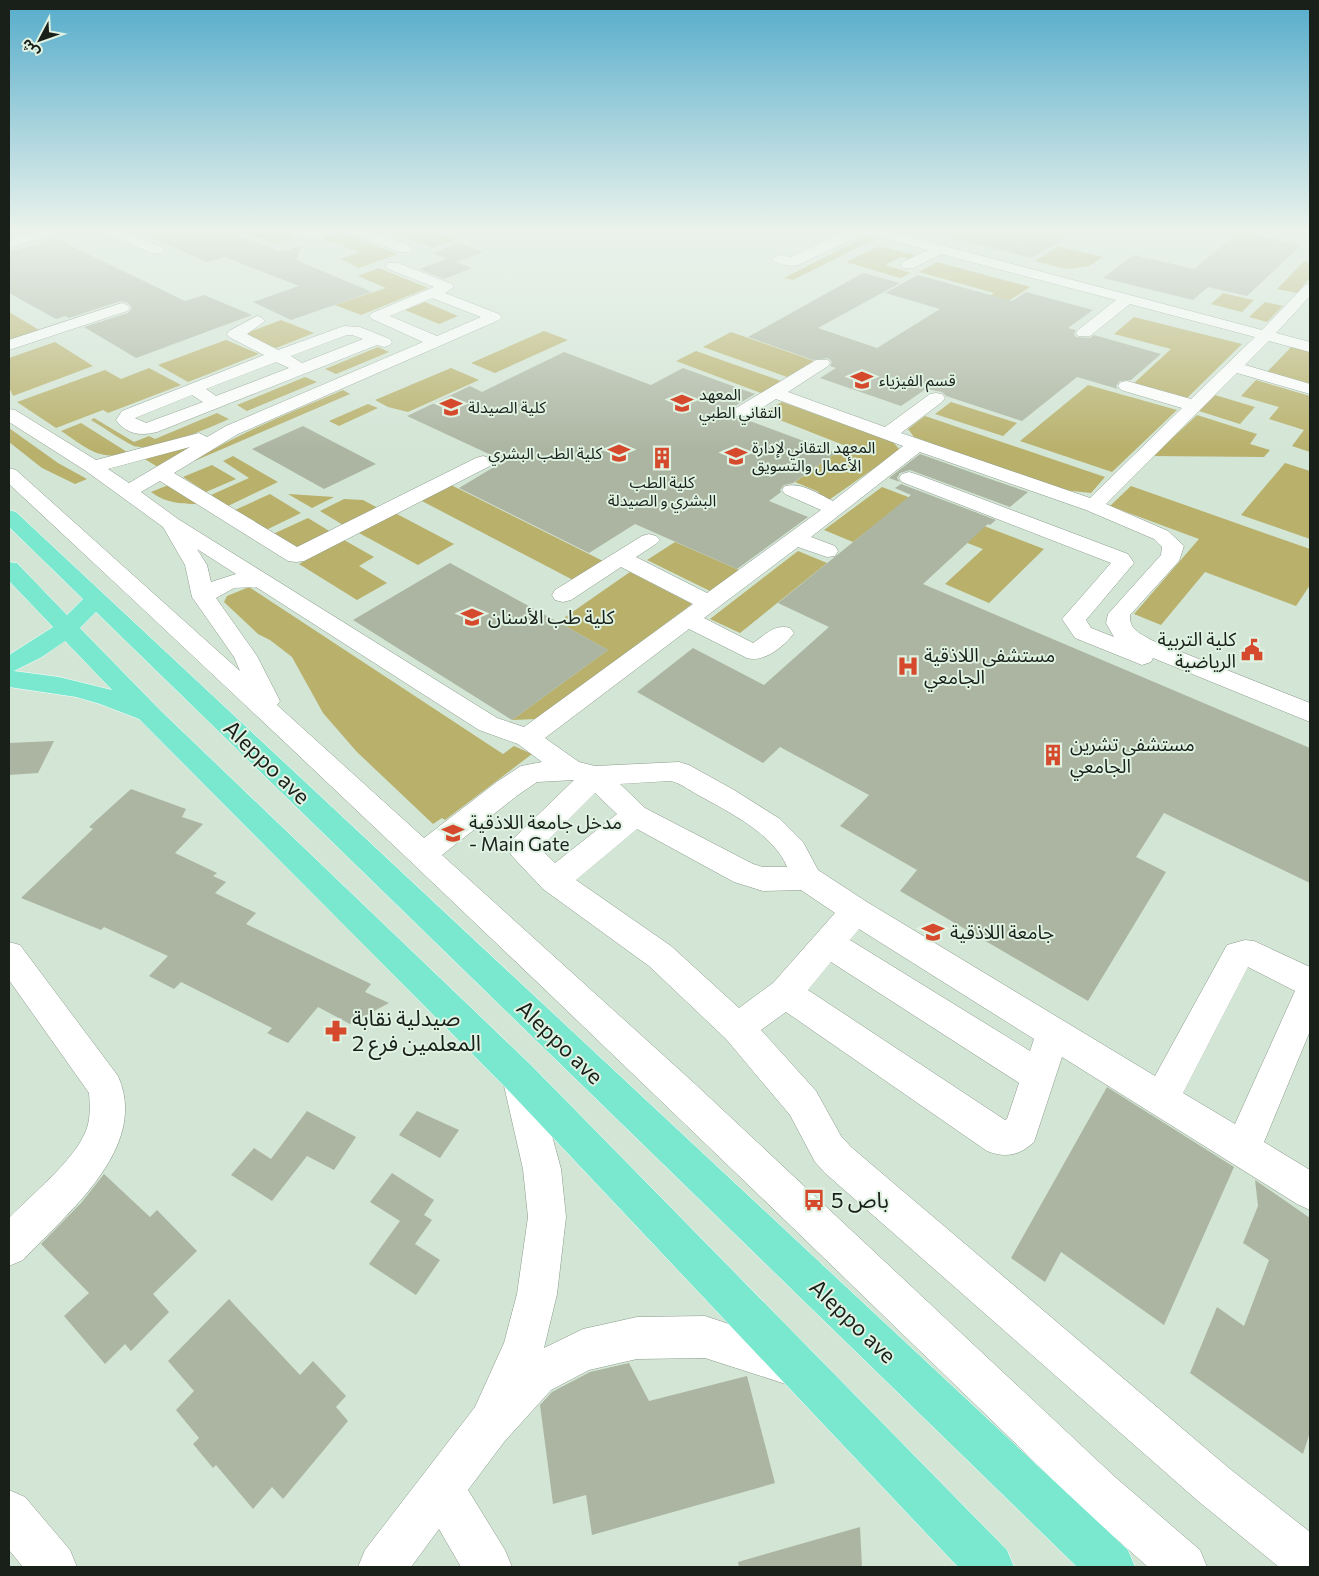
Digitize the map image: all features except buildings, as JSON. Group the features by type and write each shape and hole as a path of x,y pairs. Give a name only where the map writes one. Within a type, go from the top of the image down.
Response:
{"main road":[{"name":"Aleppo ave","path":"9,516 1111,1567"},
{"path":"9,568 152,717 519,1077 990,1567"},
{"path":"9,665 36,650 67,628 95,599"},
{"path":"9,679 45,683 87,691 132,706 152,717"}],"street":[{"path":"407,304 377,316 437,342"},
{"path":"93,467 232,430 494,318 458,304"},
{"path":"1084,333 1121,304"},
{"path":"1144,304 1310,346"},
{"path":"1093,506 1266,336 1296,304"},
{"path":"9,345 122,308"},
{"path":"257,321 235,334 338,385"},
{"path":"35,323 50,332"},
{"path":"377,339 145,430 141,430 125,420 128,415 193,388 349,330 377,339 411,354"},
{"path":"742,412 822,363"},
{"path":"1234,367 1310,389"},
{"path":"1127,386 1194,406"},
{"path":"193,388 251,422"},
{"path":"775,393 1093,506 1161,534 1173,546 1171,556 1119,614 1118,622 1124,634 1143,646 1310,713"},
{"path":"888,434 936,398"},
{"path":"9,414 93,467 171,522 488,724 527,738 583,773 635,816 745,874 763,879 806,878"},
{"path":"128,492 232,430"},
{"path":"527,738 835,509 917,445"},
{"path":"160,473 296,556 483,462"},
{"path":"9,474 423,854 681,1095 1099,1492 1183,1567"},
{"path":"909,478 1120,559 1123,563 1074,619 1083,633 1310,727"},
{"path":"792,490 835,509"},
{"path":"171,522 196,565 203,597 245,656 272,714"},
{"path":"796,538 827,551"},
{"path":"562,594 649,540"},
{"path":"620,558 709,602"},
{"path":"203,597 216,587 235,580 263,580"},
{"path":"688,619 756,654 782,633"},
{"path":"423,854 508,788 531,773 679,772 766,822 781,835 794,852 806,878 856,911 1310,1192"},
{"path":"583,773 522,848 554,881 660,956 738,1028 803,1103 828,1148 838,1160 1214,1484 1310,1562"},
{"path":"554,881 635,816"},
{"path":"738,1028 785,993 856,911"},
{"path":"828,943 1039,1076"},
{"path":"1161,1099 1238,955 1245,953 1254,954 1310,983"},
{"path":"9,955 106,1088 108,1100 106,1126 90,1162 9,1246"},
{"path":"785,993 1000,1138 1013,1137 1021,1130 1053,1032"},
{"path":"1242,1149 1310,993"},
{"path":"488,1426 524,1346 537,1294 546,1217 542,1169 519,1077"},
{"path":"382,1567 488,1426 536,1375 583,1350 637,1338 705,1337 796,1367"},
{"path":"440,1488 488,1567"},
{"path":"9,1513 53,1567"}],"shaded area":[{"path":"339,304 389,304 361,315 335,305"},
{"path":"421,304 429,304 458,316 439,324 405,310"},
{"path":"1211,304 1250,304 1242,312"},
{"path":"1263,304 1283,306 1267,322 1249,317"},
{"path":"9,312 39,330 9,340"},
{"path":"1134,317 1242,344 1184,401 1132,385 1171,349 1114,334"},
{"path":"281,320 314,333 276,348 244,334"},
{"path":"544,331 568,340 495,373 471,363"},
{"path":"731,332 814,361 787,377 703,347"},
{"path":"226,340 259,354 188,382 158,365"},
{"path":"55,342 93,366 13,396 9,387 9,358"},
{"path":"1293,345 1310,349 1310,384 1267,372"},
{"path":"378,347 389,352 336,374 325,369"},
{"path":"696,351 781,381 761,393 676,361"},
{"path":"149,368 181,385 108,413 103,410 56,428 17,402 105,370 121,379"},
{"path":"451,368 479,380 408,412 388,407 375,400"},
{"path":"305,377 317,382 247,411 237,405"},
{"path":"1256,380 1310,396 1310,452 1292,446 1304,430 1269,419 1279,407 1241,396"},
{"path":"1088,385 1177,410 1112,472 1020,441"},
{"path":"343,390 350,394 192,462 247,432"},
{"path":"1215,395 1255,407 1240,424 1199,411"},
{"path":"782,402 893,442 900,450 826,502 815,496 819,492 795,482 846,446 762,413"},
{"path":"951,402 1017,423 1003,436 935,414"},
{"path":"368,404 378,408 339,426 329,421"},
{"path":"217,413 229,419 167,443 143,447 128,443 91,420 94,418 134,442 149,436 155,439"},
{"path":"1197,415 1257,434 1250,444 1270,450 1264,457 1153,456"},
{"path":"925,416 1105,477 1091,493 1063,490 914,437 908,429"},
{"path":"81,423 127,452 117,455 100,454 84,447 61,431"},
{"path":"9,428 58,463 87,479 75,484 42,468 9,442"},
{"path":"210,439 158,467 143,458"},
{"path":"233,456 278,482 228,506 211,495 249,478 223,461"},
{"path":"1285,463 1310,471 1310,539 1241,515"},
{"path":"212,465 236,479 206,492 183,477"},
{"path":"171,484 202,504 169,501 151,492"},
{"path":"449,484 605,562 575,581 420,500"},
{"path":"1131,486 1310,549 1310,585 1296,606 1205,572 1161,625 1134,614 1199,539 1110,506"},
{"path":"882,487 1044,549 989,603 945,584 983,549 890,513 853,542 824,530"},
{"path":"270,494 301,513 266,530 235,510"},
{"path":"288,494 334,497 312,508"},
{"path":"344,499 363,500 378,508 343,525 320,511"},
{"path":"395,513 454,544 418,565 359,533"},
{"path":"308,518 331,532 295,549 273,534"},
{"path":"344,540 374,557 359,566 387,583 357,600 299,564"},
{"path":"675,542 739,570 710,591 647,560"},
{"path":"798,551 827,563 740,633 710,619"},
{"path":"630,572 692,604 536,719 512,720 608,650 558,622"},
{"path":"249,587 503,754 514,746 532,754 445,820 442,818 433,824 357,752 323,713 292,657 270,640 258,634 224,602 227,596"}],"place":[{"name":"قسم الفيزياء","path":"862,380"},
{"name":"المعهد التقاني الطبي","path":"682,403"},
{"name":"كلية الصيدلة","path":"451,407"},
{"name":"كلية الطب البشري","path":"619,453"},
{"name":"المعهد التقاني لإدارة الأعمال والتسويق","path":"736,456"},
{"name":"كلية الطب البشري و الصيدلة","path":"662,458"},
{"name":"كلية طب الأسنان","path":"472,617"},
{"name":"كلية التربية الرياضية","path":"1252,650"},
{"name":"مستشفى اللاذقية الجامعي","path":"908,666"},
{"name":"مستشفى تشرين الجامعي","path":"1053,755"},
{"name":"مدخل جامعة اللاذقية - Main Gate","path":"453,833"},
{"name":"جامعة اللاذقية","path":"933,932"},
{"name":"صيدلية نقابة المعلمين فرع 2","path":"336,1031"},
{"name":"باص 5","path":"814,1200"}]}
